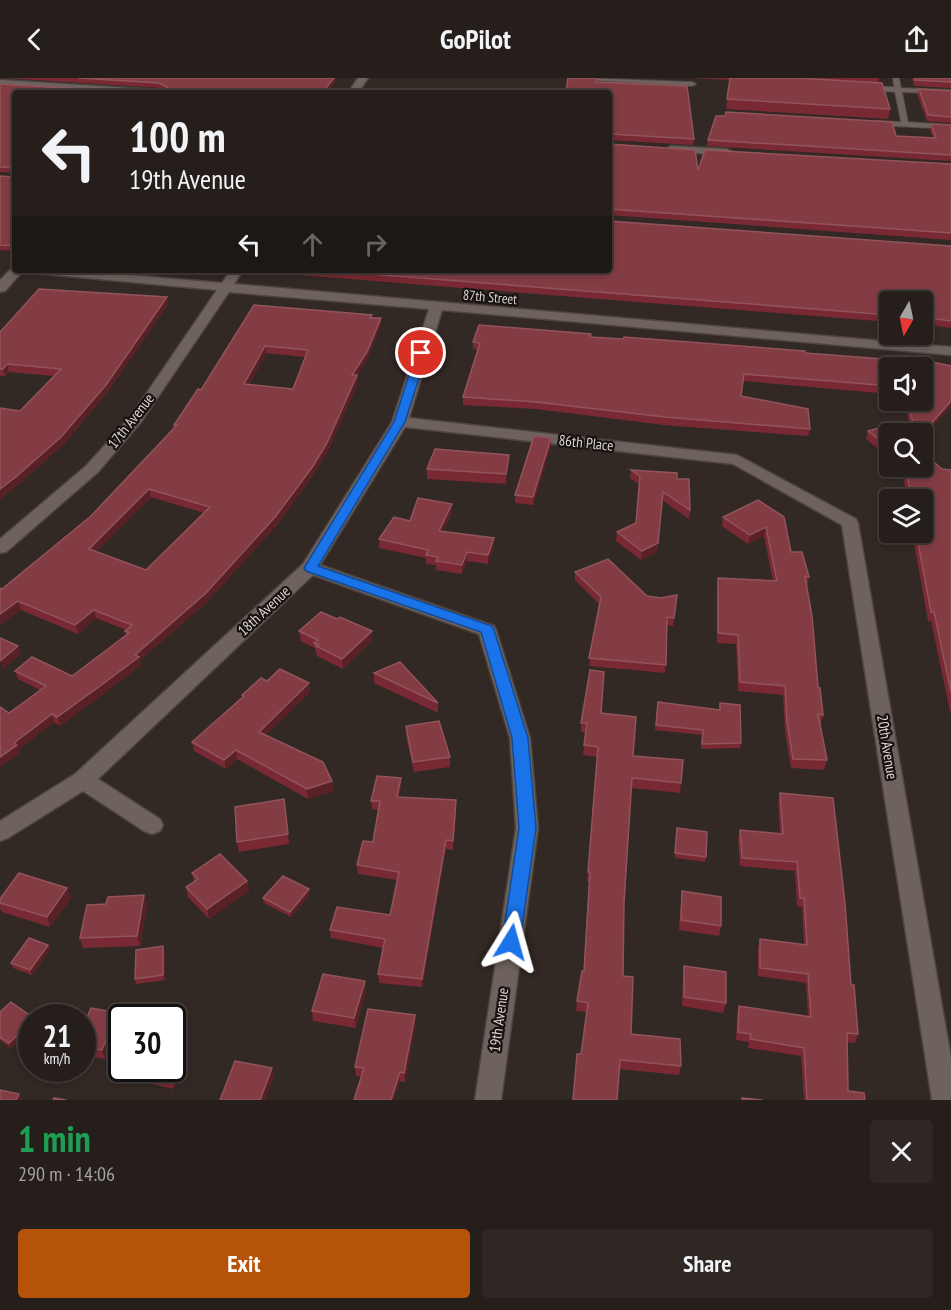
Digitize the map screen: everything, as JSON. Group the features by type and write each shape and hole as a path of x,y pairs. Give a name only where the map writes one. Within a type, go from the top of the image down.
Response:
{"street":[{"path":"0,83 79,90"},
{"path":"656,148 739,153"},
{"path":"0,288 13,273"},
{"name":"87th Street","path":"62,273 951,351"},
{"name":"17th Avenue","path":"0,548 92,469 136,418 235,273"},
{"name":"18th Avenue","path":"0,832 83,780 310,568 400,422 436,307"},
{"name":"86th Place","path":"400,422 737,460"},
{"name":"20th Avenue","path":"737,460 850,523 945,1100"},
{"name":"19th Avenue","path":"310,568 487,630 520,738 527,828 488,1100"},
{"path":"83,780 152,825"}],"lane":[{"path":"588,78 692,84"},
{"path":"875,80 951,92"},
{"path":"898,83 905,125"},
{"path":"853,87 898,83 951,84"},
{"path":"871,122 951,127"}],"building":[{"path":"78,78 334,78 324,90 166,90 168,88 160,83"},
{"path":"568,78 597,78 596,82 687,86 694,139 612,134 612,90 566,90"},
{"path":"730,78 797,78 882,83 890,109 727,99"},
{"path":"915,78 951,78 951,82 915,80"},
{"path":"0,84 98,90 12,90 12,168 0,167"},
{"path":"919,89 951,91 951,117 928,115"},
{"path":"726,112 892,122 896,136 936,138 931,124 951,125 951,155 708,140 716,116 725,116"},
{"path":"612,144 695,150 698,170 705,150 951,164 951,233 612,209"},
{"path":"0,176 12,177 12,246 0,245"},
{"path":"612,221 951,246 951,321 933,319 933,291 879,291 879,314 356,273 612,273"},
{"path":"39,289 167,297 106,385 61,437 0,489 0,408 20,411 61,369 7,364 0,369 0,332"},
{"path":"254,305 372,315 370,318 381,318 367,352 352,375 357,375 327,443 276,516 206,593 135,655 139,657 57,717 52,714 14,743 17,745 0,757 0,707 9,713 46,686 15,671 32,657 72,676 129,633 125,631 132,625 94,610 75,625 18,601 0,614 0,588 2,589 91,516 177,425 174,425 198,389 201,390","holes":["265,346 308,350 293,389 244,384","149,489 210,507 146,570 89,549"]},
{"path":"479,325 591,334 590,337 623,339 624,337 879,359 879,385 744,374 741,396 808,409 810,429 463,397 480,343 473,342"},
{"path":"933,363 951,366 951,401 932,423 913,423 910,411 933,411"},
{"path":"879,428 879,440 868,431"},
{"path":"534,436 551,438 533,497 515,495"},
{"path":"435,449 509,455 506,474 427,469"},
{"path":"933,461 942,469 951,470 951,692 934,612 931,612 918,543 933,543 933,489 910,489 907,477 933,477"},
{"path":"631,470 677,473 677,479 689,479 690,510 663,492 658,543 642,551 617,532 636,523 640,476"},
{"path":"418,498 452,504 439,531 494,538 488,555 467,552 462,565 436,561 438,557 426,555 428,550 379,539 394,517 410,521"},
{"path":"758,500 784,517 791,552 802,552 809,577 805,577 812,616 818,687 823,715 818,714 827,760 793,759 787,722 785,686 740,682 738,635 718,633 718,578 777,581 766,527 750,535 723,517"},
{"path":"608,559 647,596 661,598 677,595 674,618 667,617 666,665 589,658 601,597 575,572"},
{"path":"321,612 337,619 340,617 372,631 342,659 316,646 318,645 314,643 318,640 299,631"},
{"path":"0,638 18,646 0,661"},
{"path":"400,662 438,703 374,673"},
{"path":"280,669 309,683 259,732 323,762 332,781 307,789 236,750 224,760 192,742 261,678 267,681"},
{"path":"590,670 604,672 601,713 636,717 633,756 683,760 681,783 632,778 624,902 623,976 633,977 631,1034 680,1039 681,1066 620,1060 617,1100 573,1100 577,1054 581,1054 588,1003 577,1001 582,971 584,971 590,872 588,872 598,747 584,745 587,723 581,723"},
{"path":"658,702 720,710 720,703 740,705 741,743 702,744 703,730 656,725"},
{"path":"439,721 450,757 413,762 406,726"},
{"path":"377,776 401,778 397,797 456,800 453,841 446,840 422,979 378,974 385,939 330,930 337,907 390,915 399,872 357,865 363,841 373,842 380,801 371,801"},
{"path":"780,793 833,798 858,1034 847,1033 848,1091 864,1093 865,1100 807,1100 804,1048 750,1039 751,1034 738,1032 739,1006 811,1017 808,974 760,968 760,939 807,945 804,898 800,898 797,862 742,858 740,830 783,834"},
{"path":"284,799 288,834 237,842 235,807"},
{"path":"677,828 707,832 706,857 675,853"},
{"path":"220,854 247,881 207,909 186,887 198,879 192,873"},
{"path":"19,873 67,888 47,917 0,903 0,899"},
{"path":"283,876 309,889 290,912 263,898"},
{"path":"682,891 721,897 721,926 681,920"},
{"path":"144,895 137,936 80,938 87,905 106,904 108,897"},
{"path":"29,938 48,945 30,970 11,963"},
{"path":"163,946 163,975 135,979 136,950"},
{"path":"684,966 726,972 726,1003 684,997"},
{"path":"323,974 365,981 354,1018 312,1011"},
{"path":"11,1002 18,1007 18,1035 9,1043 0,1037 0,1012"},
{"path":"96,1009 108,1011 108,1036 102,1050 96,1049"},
{"path":"368,1009 415,1015 404,1073 400,1072 391,1100 354,1100 364,1068 355,1067"},
{"path":"235,1061 272,1068 260,1100 220,1100"},
{"path":"0,1090 19,1094 16,1100 0,1100"}],"route":[{"path":"421,353 400,422 310,568 487,630 520,738 527,828 511,942"}]}
